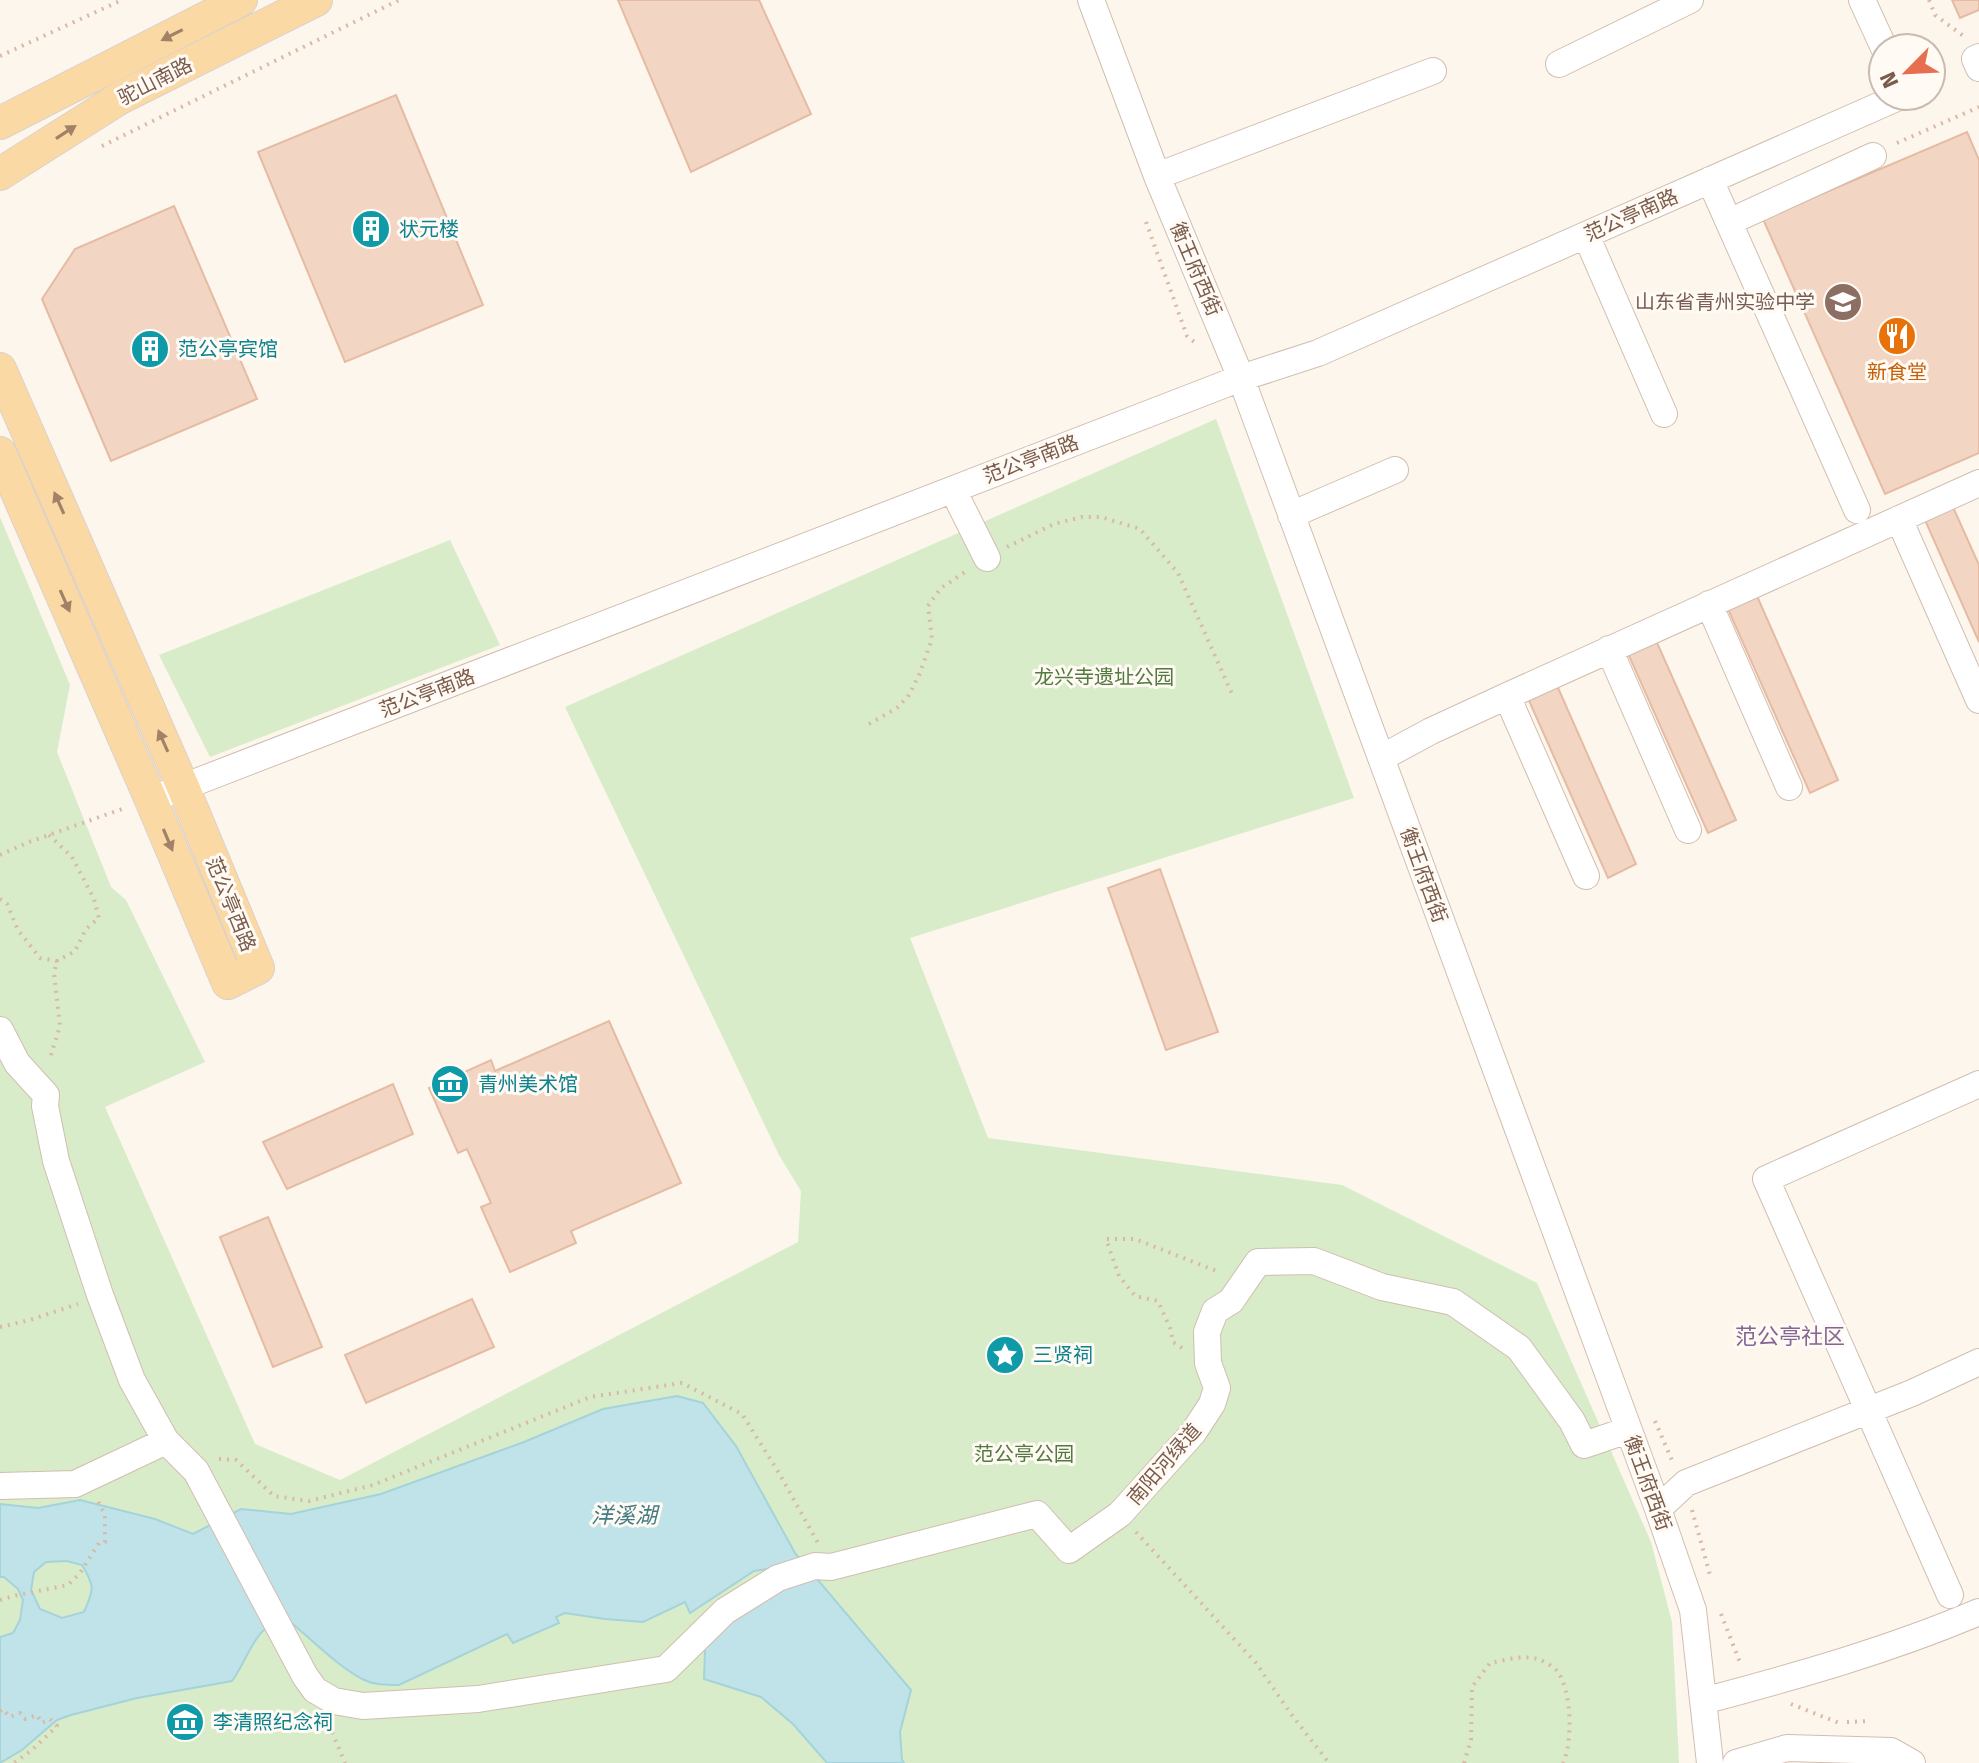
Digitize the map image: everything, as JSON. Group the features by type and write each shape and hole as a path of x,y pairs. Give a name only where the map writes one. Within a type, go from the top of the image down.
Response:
{"main road":[{"name":"驼山南路","path":"0,123 241,0"},
{"name":"驼山南路","path":"0,174 120,98 316,0"},
{"name":"范公亭西路","path":"0,369 183,787 258,968 228,983 151,800 10,502 0,453"}],"street":[{"name":"衡王府西街","path":"1091,0 1157,176 1241,378 1658,1509 1693,1610 1710,1763"},
{"path":"1559,64 1690,0"},
{"path":"1862,0 1877,32"},
{"path":"1157,176 1433,71"},
{"name":"范公亭南路","path":"151,800 1241,378 1318,353 1867,111"},
{"path":"1729,222 1873,156"},
{"path":"1710,180 1857,510"},
{"path":"1586,235 1664,414"},
{"path":"1291,515 1395,470"},
{"path":"1381,758 1431,731 1609,649 1979,483"},
{"path":"953,490 987,558"},
{"path":"1899,519 1979,700"},
{"path":"1709,604 1789,787"},
{"path":"1609,649 1688,830"},
{"path":"1507,696 1586,876"},
{"path":"0,1030 17,1063 46,1095"},
{"path":"1950,1595 1766,1179 1979,1084"},
{"name":"南阳河绿道","path":"46,1095 45,1106 56,1161 132,1380 181,1456 315,1690 334,1701 363,1706 478,1699 666,1669 725,1611 778,1578 1037,1514 1069,1550 1120,1514 1193,1433 1212,1404 1217,1388 1208,1363 1207,1332 1215,1311 1231,1301 1258,1262"},
{"path":"1258,1262 1314,1261 1382,1287 1453,1302 1519,1348 1572,1421 1584,1445 1628,1430"},
{"path":"1658,1509 1686,1483 1912,1393 1979,1362"},
{"path":"0,1486 75,1484 181,1456"},
{"path":"1703,1701 1807,1674 1932,1632 1979,1612"},
{"path":"1736,1763 1787,1748 1891,1751 1912,1763"}],"path":[{"path":"0,56 122,0"},
{"path":"98,147 399,0"},
{"path":"1929,0 1935,15 1965,36 1978,61"},
{"path":"1897,143 1979,107"},
{"path":"869,724 897,708 909,695 932,639 928,606 941,588 987,558 1054,524 1082,517 1101,517 1140,529 1178,573 1233,696"},
{"path":"0,855 151,800"},
{"path":"0,899 7,904 18,930 40,958 57,961 75,951 86,929 99,918 94,899 72,857 49,835"},
{"path":"46,1095 49,1055 60,1026 54,973 57,961"},
{"path":"1208,1363 1173,1342 1158,1301 1135,1296 1119,1276 1106,1239 1135,1239 1227,1276 1258,1262"},
{"path":"0,1327 30,1320 100,1295"},
{"path":"181,1456 236,1460 274,1496 309,1501 373,1485 590,1397 682,1383 742,1414 779,1473 823,1566"},
{"path":"0,1600 68,1585 82,1570 99,1543 105,1542 105,1515 96,1495"},
{"path":"1120,1514 1256,1663 1329,1763"},
{"path":"1464,1763 1471,1740 1472,1687 1490,1663 1519,1658 1539,1659 1556,1670 1567,1694 1568,1753 1563,1763"},
{"path":"0,1711 3,1709 10,1717 20,1713 25,1719 37,1715 42,1723 50,1719 57,1726 14,1763"}],"green space":[{"name":"范公亭公园","path":"1216,419 1354,798 910,938 988,1138 1342,1185 1537,1283 1651,1542 1672,1622 1679,1763 0,1763 0,517 70,685 57,752 111,887 126,900 205,1062 105,1107 255,1444 340,1480 798,1242 801,1191 779,1155 565,707"},
{"path":"450,540 500,645 210,757 159,655"}],"water":[{"name":"洋溪湖","path":"677,1396 703,1403 736,1446 795,1553 911,1690 900,1732 904,1763 827,1763 793,1724 761,1697 704,1679 705,1652 702,1641 779,1567 754,1571 690,1613 685,1602 643,1622 565,1613 556,1617 559,1623 513,1643 507,1634 399,1685 376,1684 362,1679 333,1659 287,1619 263,1631 232,1681 137,1698 71,1715 57,1720 22,1750 0,1763 0,1637 13,1633 20,1620 23,1600 18,1589 0,1577 0,1504 38,1508 80,1500 155,1519 193,1534 241,1509 291,1514 381,1494 524,1442 603,1409","holes":["67,1561 82,1565 92,1588 84,1612 62,1618 40,1609 31,1590 34,1572 46,1562"]}],"building":[{"path":"618,0 759,0 811,114 691,172"},
{"path":"1952,0 1979,0 1979,10 1960,18"},
{"name":"状元楼","path":"396,95 483,305 345,362 258,152"},
{"name":"新食堂","path":"1967,132 1979,160 1979,453 1885,494 1763,219"},
{"name":"范公亭宾馆","path":"174,206 257,399 111,461 42,299 75,249"},
{"path":"1953,507 1979,565 1979,642 1925,520"},
{"path":"1757,596 1838,780 1810,793 1728,609"},
{"path":"1654,636 1736,820 1708,833 1626,649"},
{"path":"1555,681 1636,864 1608,878 1526,694"},
{"path":"1160,869 1218,1032 1166,1050 1108,888"},
{"path":"609,1021 681,1183 571,1231 576,1243 510,1272 481,1207 491,1203 467,1149 458,1153 429,1088 491,1060 495,1071"},
{"path":"393,1084 413,1134 287,1189 263,1142"},
{"path":"268,1217 322,1347 273,1367 220,1237"},
{"path":"472,1299 494,1347 366,1403 345,1355"}],"place":[{"name":"状元楼","path":"371,229"},
{"name":"山东省青州实验中学","path":"1843,302"},
{"name":"新食堂","path":"1897,336"},
{"name":"范公亭宾馆","path":"150,349"},
{"name":"青州美术馆","path":"450,1084"},
{"name":"三贤祠","path":"1005,1355"},
{"name":"李清照纪念祠","path":"185,1722"}],"district":[{"name":"范公亭社区","path":"1790,1336"}],"park label":[{"name":"龙兴寺遗址公园","path":"1104,677"}]}
